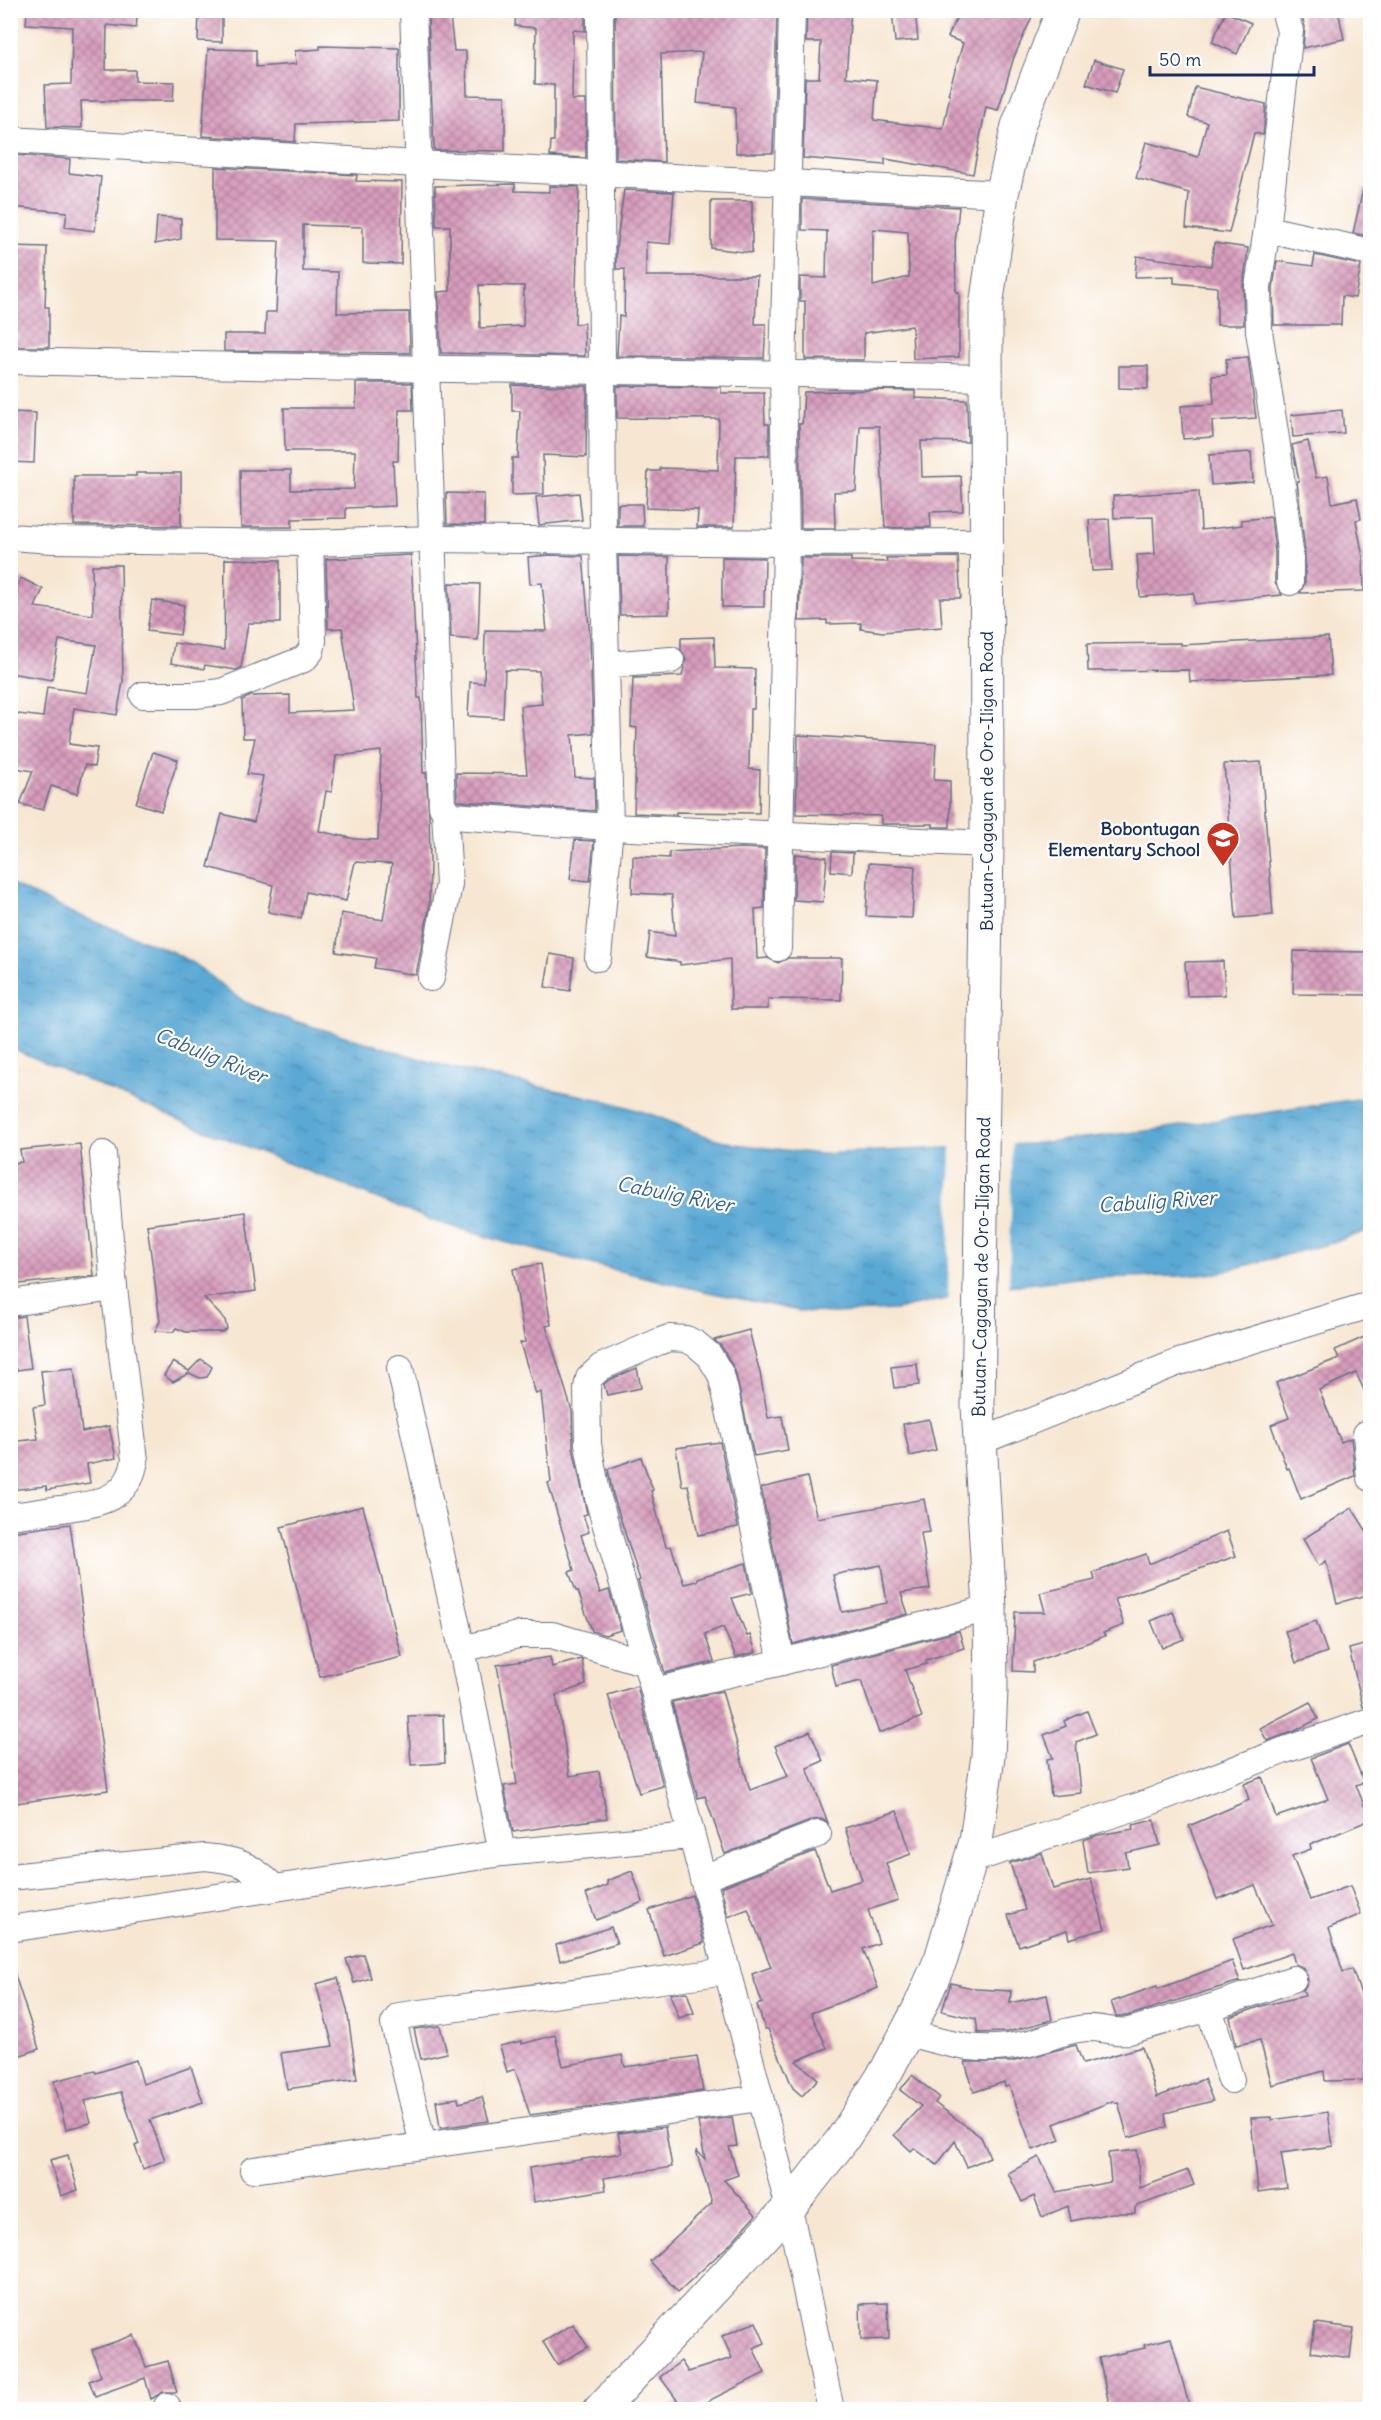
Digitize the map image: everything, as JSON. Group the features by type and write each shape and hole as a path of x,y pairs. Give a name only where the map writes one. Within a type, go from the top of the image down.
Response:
{"highway":[{"name":"Butuan-Cagayan de Oro-Iligan Road","path":"600,2409 789,2208 843,2140 908,2033 941,1959 976,1841 988,1756 991,1690 990,1608 978,1406 987,844 986,307 1002,194 1018,126 1061,11"}],"street":[{"path":"413,10 441,802 446,812 448,884 431,978"},
{"path":"598,958 610,827 603,540 600,10"},
{"path":"778,948 786,543 783,372 792,10"},
{"path":"1284,10 1290,31 1258,287 1259,331 1277,445 1290,551 1290,582"},
{"path":"10,140 1002,194"},
{"path":"1267,229 1371,252"},
{"path":"15,361 783,372 986,378"},
{"path":"10,537 52,540 310,543 433,539 786,543 986,542"},
{"path":"143,695 195,695 221,692 304,659 311,651 313,641 310,543"},
{"path":"606,665 671,660"},
{"path":"446,812 453,816 610,827 987,844"},
{"path":"10,1516 95,1504 110,1497 126,1485 133,1472 135,1460 114,1288 103,1154"},
{"path":"10,1303 114,1288"},
{"path":"979,1442 1176,1363 1371,1305"},
{"path":"782,1662 721,1375 709,1355 686,1339 669,1338 601,1367 589,1378 586,1388 588,1444 598,1498 654,1691 789,2208 831,2409"},
{"path":"400,1368 462,1649 502,1853"},
{"path":"1366,1434 1371,1478"},
{"path":"654,1691 782,1662 990,1608"},
{"path":"462,1649 518,1635 552,1635 646,1663"},
{"path":"971,1860 1142,1805 1285,1750 1371,1721"},
{"path":"703,1878 818,1834"},
{"path":"10,1929 502,1853 691,1836"},
{"path":"10,1877 206,1857 230,1859 254,1869 274,1887"},
{"path":"423,2145 394,2024 399,2016 727,1971"},
{"path":"908,2033 964,2048 988,2049 1026,2044 1084,2028 1128,2031 1209,2008 1293,1979"},
{"path":"1209,2008 1231,2079"},
{"path":"253,2170 760,2098"}],"water":[{"name":"Cabulig River","path":"10,884 73,913 171,951 194,964 245,1002 278,1016 448,1067 607,1101 735,1144 819,1154 1030,1144 1154,1130 1370,1097 1370,1230 1331,1243 1217,1273 1078,1278 999,1287 895,1310 834,1313 799,1311 699,1290 508,1243 431,1220 187,1123 11,1048"}],"pier":[{"path":"1013,1142 1009,1289 948,1301 951,1144"}],"building":[{"path":"27,10 138,10 136,28 107,25 106,70 135,70 135,81 174,82 173,101 81,101 82,128 47,127 45,85 71,84 72,27 26,24"},
{"path":"199,10 222,10 222,42 198,41"},
{"path":"516,10 585,10 585,31 573,30 572,100 586,100 586,158 550,156 551,141 554,141 554,85 535,84 536,28 515,26"},
{"path":"615,10 722,10 777,14 773,153 736,153 735,107 697,103 702,52 661,54 664,162 616,159"},
{"path":"807,10 851,10 846,77 877,80 874,120 943,129 950,95 948,94 963,43 948,37 960,10 1035,10 1014,57 998,110 986,107 973,174 885,159 885,165 803,158 805,78 819,78 821,42 806,42"},
{"path":"892,10 915,10 918,40 895,42"},
{"path":"1300,10 1338,10 1344,39 1303,48 1305,27"},
{"path":"1226,12 1251,23 1237,54 1212,42"},
{"path":"450,16 454,51 466,51 467,95 505,96 505,151 434,150 428,18"},
{"path":"320,46 399,48 399,121 296,124 295,142 202,136 208,49 256,50 256,67 296,64 295,51 320,49"},
{"path":"1094,60 1123,69 1115,93 1086,84"},
{"path":"1195,87 1266,104 1263,135 1254,133 1229,233 1186,228 1189,193 1136,178 1146,142 1198,157 1207,122 1188,117"},
{"path":"13,155 70,159 69,173 101,177 95,231 65,227 67,212 10,207"},
{"path":"215,167 357,175 356,181 402,182 401,264 363,263 363,227 303,225 303,271 338,272 337,313 409,312 410,353 224,351 224,334 265,334 266,312 276,312 279,241 215,240"},
{"path":"515,184 515,191 549,192 549,186 579,187 575,324 584,323 585,356 441,353 438,292 450,291 450,226 436,226 435,186","holes":["479,285 524,286 523,326 480,328"]},
{"path":"1363,189 1371,190 1371,237 1353,233"},
{"path":"624,190 674,192 670,244 646,242 646,276 757,276 755,324 766,324 764,358 617,356 619,316 624,317 625,269 616,269 616,248"},
{"path":"802,199 959,207 955,243 956,292 959,292 959,357 913,359 912,326 864,333 864,360 805,359 805,301 800,301 800,277 826,278 827,231 802,230","holes":["873,229 908,232 909,277 873,286"]},
{"path":"711,201 752,201 752,253 711,248"},
{"path":"157,217 181,219 181,239 155,244"},
{"path":"1214,243 1248,248 1243,287 1244,325 1217,325 1217,287 1174,283 1174,276 1135,277 1137,256 1211,266"},
{"path":"10,246 47,247 45,307 49,307 49,347 12,347"},
{"path":"1315,255 1361,265 1355,298 1342,296 1341,325 1274,325 1273,288 1277,261 1313,266"},
{"path":"1248,357 1256,418 1212,421 1213,437 1183,439 1181,406 1214,404 1212,376 1227,375 1226,359"},
{"path":"1119,366 1148,366 1148,389 1119,388"},
{"path":"356,383 412,383 413,410 399,410 398,461 393,461 395,506 346,508 346,518 292,519 292,527 241,527 240,470 291,470 291,490 354,489 355,451 285,451 284,408 356,408"},
{"path":"512,385 587,386 586,457 543,455 544,494 512,495 512,458 518,458 520,411 512,411"},
{"path":"617,386 721,387 721,393 764,393 765,424 769,424 769,456 736,456 734,527 697,527 698,510 646,508 648,471 660,471 660,468 718,470 719,419 617,418"},
{"path":"915,391 915,398 967,400 968,442 921,441 922,477 961,476 963,511 930,512 931,527 885,528 879,426 860,426 856,491 834,492 835,528 801,528 799,424 802,424 804,392"},
{"path":"1342,410 1344,433 1293,437 1291,415"},
{"path":"10,412 36,413 34,463 10,462"},
{"path":"1308,441 1316,478 1328,476 1332,503 1357,498 1361,519 1356,520 1363,557 1364,591 1300,593 1305,582 1305,551 1297,481 1299,481 1292,445"},
{"path":"1251,452 1253,482 1211,485 1209,455"},
{"path":"136,473 181,473 181,526 74,525 74,476 136,476"},
{"path":"1199,491 1201,530 1242,525 1241,520 1271,517 1275,552 1275,583 1282,595 1195,604 1194,593 1140,597 1137,555 1155,554 1153,517 1114,518 1113,496"},
{"path":"446,493 484,494 484,525 447,524"},
{"path":"579,493 582,520 539,525 536,497"},
{"path":"618,504 642,504 643,526 618,526"},
{"path":"1109,519 1112,570 1092,571 1089,520"},
{"path":"411,555 418,698 421,698 423,773 426,773 429,814 430,861 429,909 416,975 374,968 376,958 336,952 341,913 383,920 392,864 355,862 346,901 306,892 301,918 268,912 273,885 208,867 222,814 254,822 263,776 247,774 255,738 243,738 242,700 251,696 290,695 290,713 354,710 342,628 328,629 326,559","holes":["381,751 378,840 355,839 319,831 326,791 332,792 336,756"]},
{"path":"583,556 590,638 593,733 572,735 575,777 594,778 595,811 459,801 457,800 456,773 527,774 520,706 542,704 539,671 505,670 503,718 468,716 470,682 484,683 485,630 547,631 542,583 530,584 528,557"},
{"path":"618,556 669,557 669,614 620,615"},
{"path":"722,557 765,558 764,607 722,607"},
{"path":"958,557 961,598 940,598 942,627 883,632 861,629 861,623 827,624 827,620 799,621 801,558 851,558 851,561 887,562 886,558"},
{"path":"225,559 280,560 280,623 248,623 241,668 236,670 205,665 204,669 171,663 174,643 224,650"},
{"path":"92,565 121,565 123,682 117,715 74,708 69,744 97,748 94,767 85,765 77,794 51,786 43,810 20,804 33,771 10,767 10,713 43,717 47,687 87,693 96,645 59,640 52,680 10,673 10,649 14,630 10,628 10,602 21,578 43,589 35,607 93,615"},
{"path":"449,583 480,584 478,640 451,638"},
{"path":"152,600 184,605 180,635 147,631"},
{"path":"714,637 715,668 755,669 754,709 750,709 749,769 760,770 759,813 676,812 676,815 634,813 637,728 631,727 633,678 682,676 686,659 681,650 681,638"},
{"path":"1328,637 1331,675 1190,682 1189,670 1088,671 1087,644 1181,643 1181,645"},
{"path":"798,735 936,744 934,780 950,781 950,827 933,827 933,824 881,824 881,816 796,814"},
{"path":"153,752 178,760 161,811 136,803"},
{"path":"1261,762 1273,915 1236,918 1224,764"},
{"path":"575,840 594,841 590,881 570,879"},
{"path":"765,849 764,908 755,909 757,959 768,958 778,963 788,958 842,958 841,1000 768,999 768,1009 731,1009 730,959 680,965 680,962 647,957 650,932 675,936 672,895 632,893 633,856 669,858 669,852"},
{"path":"832,852 853,853 852,873 831,871"},
{"path":"795,854 827,857 823,902 794,900"},
{"path":"869,863 915,866 912,918 866,916"},
{"path":"1294,951 1371,952 1371,995 1293,994"},
{"path":"550,954 574,958 570,991 545,987"},
{"path":"1223,961 1225,995 1187,996 1185,962"},
{"path":"80,1144 94,1276 10,1285 10,1163 22,1162 20,1150"},
{"path":"245,1212 256,1291 204,1298 225,1320 227,1329 222,1332 186,1332 176,1328 173,1332 155,1331 160,1321 147,1225"},
{"path":"541,1264 551,1325 546,1326 572,1411 573,1447 587,1514 583,1515 589,1532 581,1535 600,1593 609,1590 621,1630 605,1635 592,1631 569,1572 574,1570 548,1483 551,1482 541,1392 536,1394 520,1343 525,1342 513,1269"},
{"path":"24,1316 31,1368 10,1371 10,1318"},
{"path":"749,1330 768,1418 782,1416 788,1450 754,1456 735,1371 722,1347 714,1340"},
{"path":"1371,1334 1371,1405 1356,1373 1319,1390 1341,1442 1351,1438 1355,1476 1301,1499 1271,1425 1289,1418 1276,1383 1339,1358 1335,1350"},
{"path":"201,1359 212,1367 207,1377 200,1378 189,1373 173,1382 164,1375 173,1362 189,1371"},
{"path":"917,1364 919,1385 894,1388 891,1367"},
{"path":"74,1368 82,1432 109,1426 116,1458 87,1464 90,1483 47,1490 46,1486 10,1490 10,1442 38,1439 33,1407 45,1405 41,1371"},
{"path":"637,1368 641,1388 607,1395 604,1384"},
{"path":"929,1419 936,1450 910,1456 903,1424"},
{"path":"720,1442 738,1527 698,1535 688,1485 682,1486 676,1448"},
{"path":"641,1457 653,1490 651,1491 666,1547 671,1546 684,1584 746,1563 752,1593 732,1598 756,1652 736,1657 723,1627 705,1634 714,1662 665,1673 638,1581 640,1580 613,1495 608,1469"},
{"path":"807,1477 817,1518 924,1499 930,1532 921,1533 930,1589 901,1593 908,1614 793,1644 761,1488","holes":["881,1565 887,1603 842,1612 833,1575"]},
{"path":"363,1506 402,1657 320,1677 281,1527"},
{"path":"1352,1508 1371,1538 1371,1594 1337,1603 1326,1561 1319,1566 1303,1539"},
{"path":"70,1524 108,1790 10,1804 10,1532"},
{"path":"1227,1531 1236,1556 1115,1599 1124,1625 1103,1633 1105,1636 1033,1662 1033,1672 1013,1671 1015,1612 1045,1612 1040,1593 1095,1580 1093,1573 1146,1554 1149,1564"},
{"path":"1173,1612 1184,1639 1162,1648 1151,1621"},
{"path":"1316,1621 1327,1652 1296,1663 1285,1631"},
{"path":"959,1631 964,1648 926,1660 927,1664 905,1670 922,1717 879,1733 861,1681 836,1687 831,1665"},
{"path":"1371,1643 1371,1706 1363,1707 1349,1649"},
{"path":"550,1657 552,1667 582,1659 586,1685 556,1695 570,1776 599,1771 607,1818 513,1832 504,1786 517,1784 497,1665"},
{"path":"637,1686 663,1786 639,1793 608,1695"},
{"path":"722,1691 750,1790 788,1776 775,1746 810,1731 823,1761 807,1768 828,1823 821,1819 813,1820 725,1854 705,1796 698,1798 672,1702"},
{"path":"1310,1702 1318,1719 1295,1731 1267,1741 1260,1728"},
{"path":"1087,1711 1096,1734 1076,1742 1081,1793 1051,1796 1047,1759 1053,1758 1044,1735 1066,1726 1064,1721"},
{"path":"443,1715 445,1763 411,1765 408,1716"},
{"path":"1348,1744 1364,1782 1356,1785 1370,1820 1310,1845 1311,1849 1292,1856 1310,1900 1350,1886 1361,1914 1329,1928 1343,1972 1352,1969 1363,2000 1371,1997 1371,2031 1367,2032 1368,2080 1325,2081 1324,2071 1272,2085 1260,2040 1236,2045 1230,2017 1265,2005 1305,1996 1303,1990 1308,1982 1307,1975 1302,1967 1295,1964 1292,1953 1244,1970 1233,1939 1272,1925 1255,1885 1217,1899 1189,1826 1249,1800 1244,1784 1262,1777 1276,1817 1328,1799 1311,1758"},
{"path":"897,1811 911,1854 886,1863 898,1900 868,1910 879,1943 863,1949 878,1988 811,2013 827,2048 796,2061 818,2079 802,2096 793,2088 768,2029 765,2029 757,2005 762,2003 752,1974 771,1967 748,1909 728,1917 721,1887 815,1851 830,1890 862,1880 845,1828"},
{"path":"1154,1820 1160,1845 1126,1853 1128,1867 1088,1873 1083,1840 1134,1829 1133,1825"},
{"path":"1042,1853 1053,1889 1091,1879 1105,1929 1069,1939 1067,1930 1019,1946 1008,1915 1025,1910 1010,1863"},
{"path":"632,1871 643,1902 596,1920 586,1894 608,1885 607,1881"},
{"path":"692,1895 704,1943 664,1956 649,1910"},
{"path":"611,1927 617,1943 560,1961 556,1945"},
{"path":"363,1954 371,1978 354,1983 346,1959"},
{"path":"1232,1961 1240,1981 1127,2016 1116,2016 1111,2002 1157,1986 1158,1989"},
{"path":"10,1972 14,1972 39,2049 10,2059"},
{"path":"338,1978 347,2009 357,2079 287,2089 281,2053 333,2046 316,1984"},
{"path":"951,1983 976,1989 1011,1991 1010,2003 1047,1995 1052,2020 1007,2032 978,2033 976,2019 942,2011"},
{"path":"687,1992 694,2013 679,2018 670,1994"},
{"path":"440,2026 447,2053 421,2059 414,2029"},
{"path":"555,2035 563,2066 622,2055 625,2067 697,2056 703,2091 530,2115 515,2069 507,2072 500,2046 522,2041 522,2044"},
{"path":"1076,2045 1083,2064 1142,2047 1157,2097 1204,2079 1213,2101 1165,2113 1167,2127 1128,2138 1118,2102 1113,2101 1054,2124 1060,2140 1033,2150 1009,2086 1005,2087 1004,2082 974,2092 965,2062 1011,2062"},
{"path":"136,2060 143,2084 191,2067 203,2102 150,2120 165,2160 143,2169 135,2146 139,2144 121,2092 85,2101 91,2123 66,2129 54,2081 95,2071 96,2073"},
{"path":"912,2075 939,2097 935,2103 981,2137 990,2157 967,2167 955,2141 937,2165 914,2148 911,2151 894,2135 921,2106 900,2090"},
{"path":"482,2097 489,2121 440,2128 436,2101 458,2098 459,2103"},
{"path":"1328,2112 1333,2146 1281,2153 1287,2188 1258,2192 1251,2118 1272,2117 1272,2120"},
{"path":"732,2117 737,2146 729,2147 738,2175 724,2180 756,2215 729,2245 678,2292 650,2261 712,2203 696,2150 705,2159 698,2122"},
{"path":"665,2127 672,2167 604,2178 606,2190 534,2202 529,2168 622,2153 618,2133"},
{"path":"1137,2150 1140,2188 1188,2170 1194,2185 1135,2207 1135,2213 1112,2213 1071,2221 1068,2206 1042,2217 1034,2196 1022,2202 1008,2173 1039,2157 1056,2192 1111,2182 1108,2153"},
{"path":"68,2155 78,2190 61,2196 50,2160"},
{"path":"888,2303 889,2339 861,2340 860,2304"},
{"path":"756,2322 765,2343 753,2348 765,2373 692,2409 668,2409 677,2400 660,2377 681,2361 688,2372 732,2358 722,2336"},
{"path":"1315,2323 1354,2328 1350,2358 1311,2352"},
{"path":"573,2324 588,2347 557,2365 543,2342"},
{"path":"134,2335 146,2367 168,2361 177,2392 163,2392 151,2399 145,2378 95,2396 89,2381 101,2376 92,2350"},
{"path":"1171,2338 1190,2409 1110,2409 1099,2358 1145,2348 1144,2345"}],"place":[{"name":"Bobontugan Elementary School","path":"1223,867"}]}
